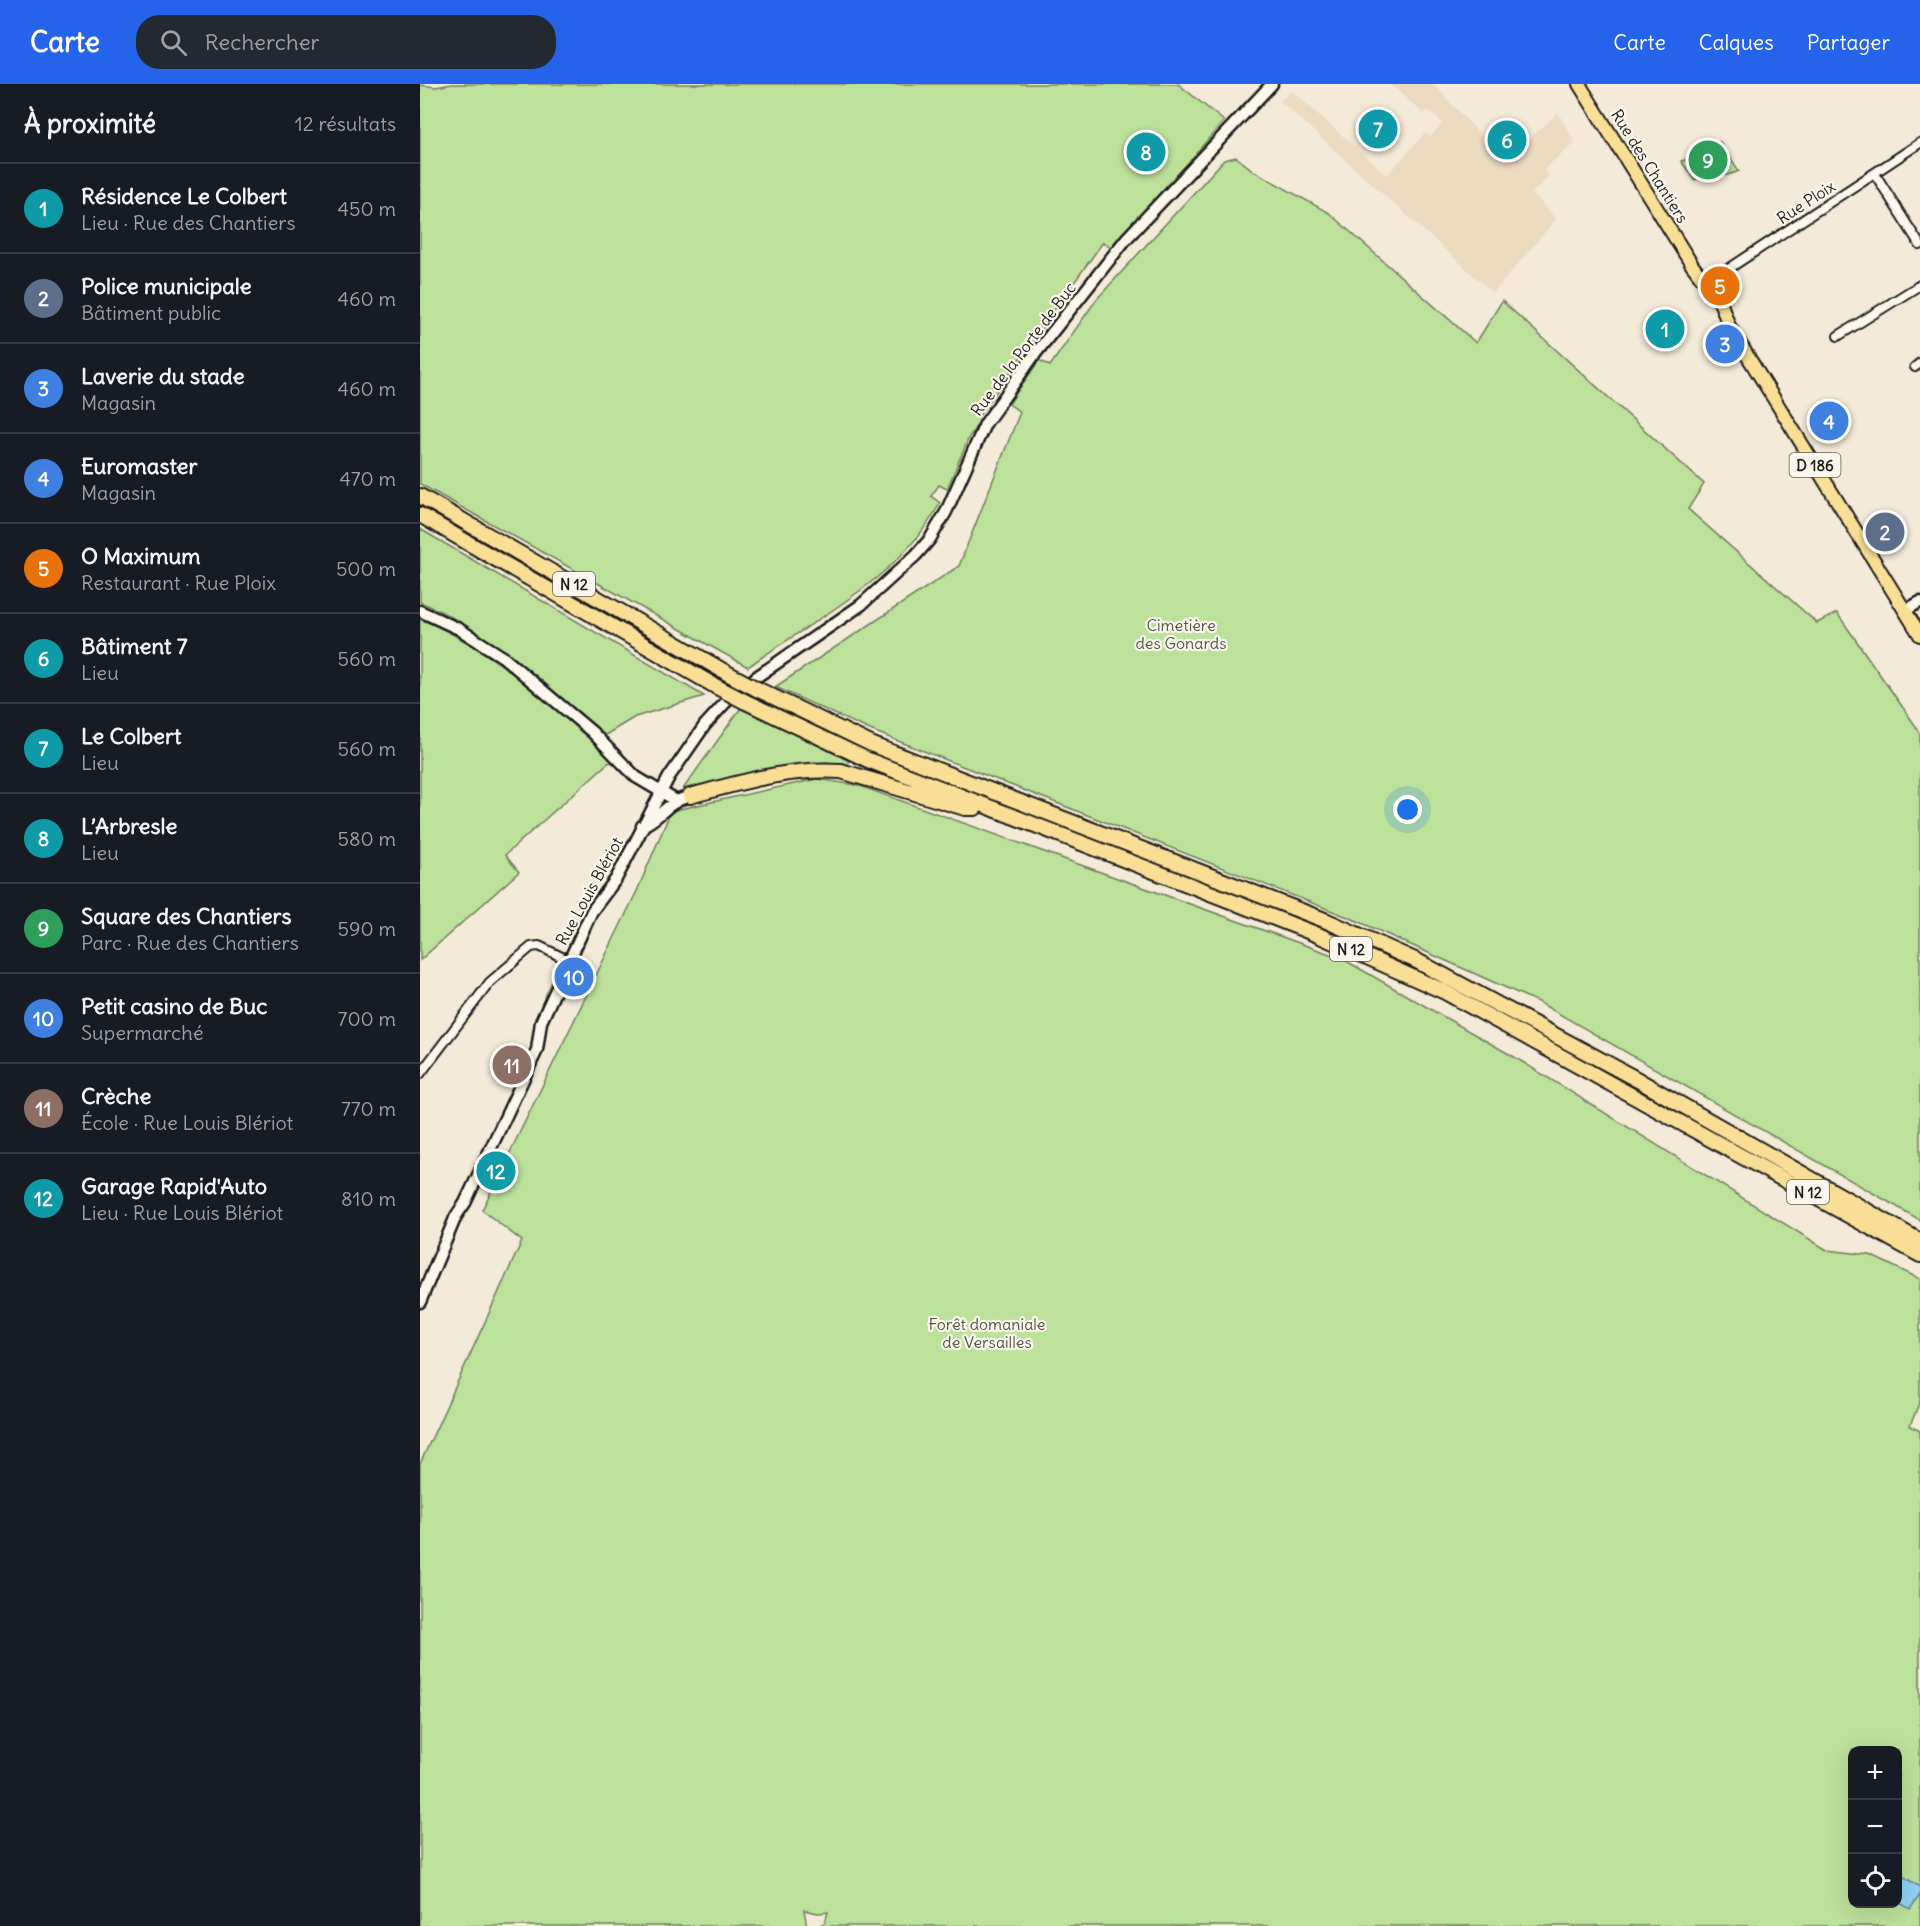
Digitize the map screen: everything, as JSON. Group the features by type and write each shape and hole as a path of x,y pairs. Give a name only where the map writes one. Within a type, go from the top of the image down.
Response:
{"highway":[{"name":"N 12","path":"420,496 727,673 756,683 873,745 1327,921 1416,961 1638,1080 1920,1240"},
{"name":"N 12","path":"420,515 715,686 868,760 1318,935 1443,991 1920,1255"},
{"path":"690,796 740,783 822,770 851,774 965,808 989,808"},
{"path":"1864,1208 1882,1211 1920,1231"}],"main road":[{"name":"Rue de la Porte de Buc","path":"756,683 861,605 916,555 930,539 946,512 975,440 1032,358 1126,239 1272,84"},
{"name":"Rue des Chantiers","path":"1579,84 1692,265 1707,283 1720,304 1726,320 1906,610"},
{"name":"Rue des Chantiers","path":"1692,265 1698,282 1714,308 1726,320"},
{"path":"1906,610 1920,602"},
{"name":"D 186","path":"1906,610 1920,635"},
{"path":"420,611 459,629 507,661 592,732 636,777 659,793 675,800"},
{"path":"659,793 698,734 725,703"},
{"name":"Rue Louis Blériot","path":"420,1302 452,1225 465,1203 537,1050 541,1022 568,960 592,911 616,879 659,793"},
{"path":"641,826 650,823 675,800 690,796"}],"street":[{"name":"Rue Ploix","path":"1707,283 1920,143"},
{"path":"1875,174 1920,245"},
{"path":"1838,336 1920,285"},
{"path":"420,1074 490,982 531,947 539,946 568,960"}],"shaded area":[{"path":"1390,84 1433,84 1505,161 1558,113 1575,143 1544,169 1549,176 1532,193 1556,219 1493,293 1280,101 1292,91 1387,175 1425,133 1430,137 1443,123 1428,110 1424,114"}],"green space":[{"path":"452,84 1178,84 1224,121 1196,153 1197,155 1111,248 1103,242 978,417 980,421 969,437 947,489 939,485 931,496 940,503 923,530 879,576 748,667 420,484 420,85 436,87"},
{"path":"1720,142 1739,171 1694,180 1681,161 1696,157"},
{"name":"Cimetière des Gonards","path":"1236,157 1254,171 1329,213 1476,343 1502,301 1704,484 1688,509 1817,623 1837,613 1915,725 1920,735 1920,1220 1540,1003 1353,919 870,730 775,687 959,566 1020,412 1009,404 1039,360 1050,366 1096,300 1224,160"},
{"path":"420,529 704,696 635,717 602,737 494,644 446,614 420,602"},
{"path":"420,619 471,645 524,681 573,722 615,762 608,763 505,855 519,872 420,960"},
{"path":"743,705 849,761 846,766 826,762 683,789"},
{"name":"Forêt domaniale de Versailles","path":"817,779 857,785 1341,958 1516,1058 1827,1250 1870,1255 1920,1279 1920,1401 1910,1426 1920,1431 1920,1926 819,1926 825,1922 828,1912 818,1913 804,1910 807,1926 420,1926 420,1464 522,1241 482,1210 637,891 671,811"}],"water":[{"path":"1902,1876 1920,1887 1920,1895 1910,1909 1902,1904"}],"place":[{"name":"Le Colbert","path":"1378,129"},
{"name":"Bâtiment 7","path":"1507,140"},
{"name":"L’Arbresle","path":"1146,152"},
{"name":"Square des Chantiers","path":"1708,160"},
{"name":"O Maximum","path":"1720,286"},
{"name":"Résidence Le Colbert","path":"1665,329"},
{"name":"Laverie du stade","path":"1725,344"},
{"name":"Euromaster","path":"1829,421"},
{"name":"Police municipale","path":"1885,532"},
{"name":"Petit casino de Buc","path":"574,977"},
{"name":"Crèche","path":"512,1065"},
{"name":"Garage Rapid'Auto","path":"496,1171"}]}
